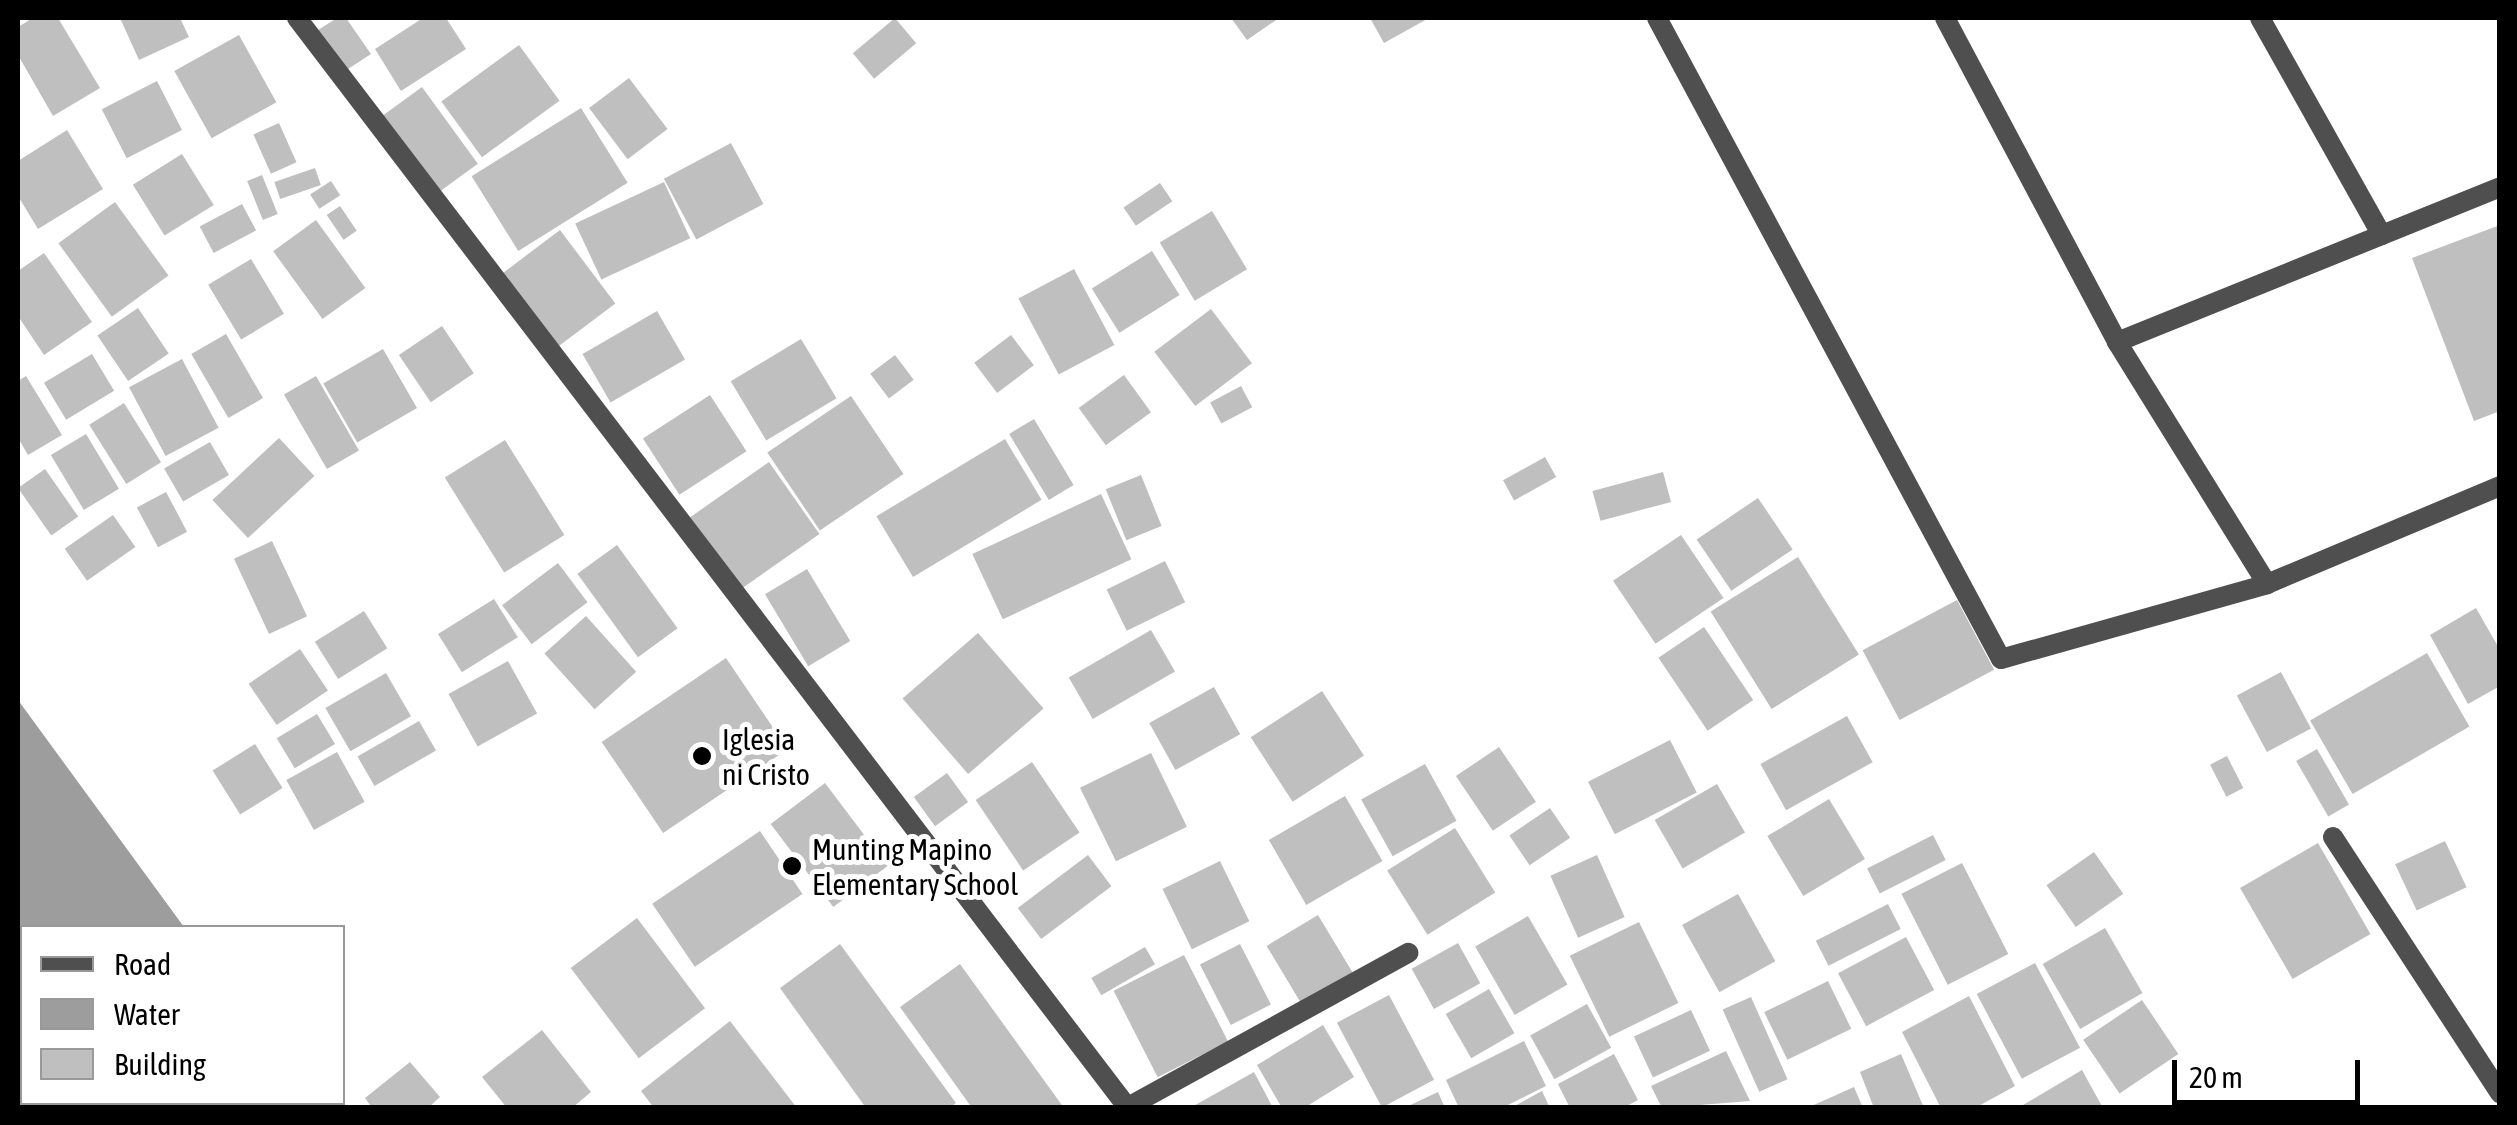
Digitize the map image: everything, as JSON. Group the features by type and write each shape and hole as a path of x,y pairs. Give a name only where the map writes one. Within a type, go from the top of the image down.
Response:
{"street":[{"path":"297,18 1128,1107 1408,953"},
{"path":"1657,18 2001,659 2267,584 2500,486"},
{"path":"1946,18 2118,342 2267,584"},
{"path":"2260,18 2382,235"},
{"path":"2118,342 2500,188"},
{"path":"2333,838 2500,1093"}],"water":[{"path":"18,700 183,925 20,925 20,1105 308,1107 18,1107"}],"building":[{"path":"33,18 58,18 100,88 53,116 18,55 18,27"},
{"path":"120,18 180,18 189,37 139,60"},
{"path":"337,18 346,18 371,54 345,71 318,30"},
{"path":"423,18 446,18 466,49 401,91 375,49"},
{"path":"895,18 916,43 874,79 853,53"},
{"path":"1231,18 1279,18 1247,40"},
{"path":"1370,18 1429,18 1384,43"},
{"path":"239,35 276,102 212,138 174,71"},
{"path":"519,45 560,101 482,157 441,101"},
{"path":"629,78 668,129 628,159 589,108"},
{"path":"157,81 182,130 127,158 102,109"},
{"path":"422,87 478,164 425,202 369,125"},
{"path":"581,108 628,183 518,251 472,176"},
{"path":"279,123 296,162 271,174 253,134"},
{"path":"67,130 103,189 38,229 18,196 18,161"},
{"path":"731,143 763,204 696,240 664,179"},
{"path":"182,154 214,205 165,236 133,185"},
{"path":"315,168 321,185 280,199 274,182"},
{"path":"262,175 278,214 263,220 247,181"},
{"path":"331,181 340,195 319,209 310,195"},
{"path":"664,182 690,238 601,280 575,223"},
{"path":"1160,183 1172,201 1136,226 1124,208"},
{"path":"115,202 168,276 112,317 58,243"},
{"path":"242,204 256,230 214,253 200,227"},
{"path":"340,206 357,231 344,240 327,215"},
{"path":"1212,211 1247,269 1195,301 1160,242"},
{"path":"316,220 365,288 322,319 273,251"},
{"path":"2500,225 2500,411 2474,421 2412,258"},
{"path":"560,230 615,303 554,350 499,276"},
{"path":"1152,251 1180,295 1119,333 1092,289"},
{"path":"44,253 92,322 44,355 18,316 18,271"},
{"path":"251,259 284,314 241,340 208,285"},
{"path":"1074,269 1114,345 1059,375 1018,299"},
{"path":"138,308 169,354 128,381 97,335"},
{"path":"1211,309 1252,363 1195,406 1154,352"},
{"path":"657,311 685,359 611,402 583,354"},
{"path":"442,326 474,373 431,402 399,355"},
{"path":"226,334 263,398 228,418 191,354"},
{"path":"1011,335 1034,365 997,393 974,363"},
{"path":"801,339 837,398 766,440 731,381"},
{"path":"383,349 417,408 357,442 323,384"},
{"path":"92,354 114,391 66,420 44,383"},
{"path":"895,355 914,380 889,398 870,374"},
{"path":"182,359 219,428 166,456 129,387"},
{"path":"1124,375 1151,412 1106,445 1079,408"},
{"path":"26,376 62,435 28,455 18,438 18,381"},
{"path":"316,376 359,450 327,469 284,394"},
{"path":"1241,386 1252,407 1221,424 1210,402"},
{"path":"710,395 746,451 679,495 643,439"},
{"path":"851,396 904,474 820,530 767,452"},
{"path":"124,403 161,462 126,484 89,425"},
{"path":"1034,419 1074,485 1049,500 1009,434"},
{"path":"86,434 119,489 84,510 51,455"},
{"path":"279,438 314,476 248,538 212,500"},
{"path":"1005,439 1042,500 913,577 876,516"},
{"path":"505,440 564,535 504,573 445,478"},
{"path":"210,442 229,475 183,501 164,468"},
{"path":"1545,457 1556,477 1514,500 1503,480"},
{"path":"769,462 819,534 740,590 690,518"},
{"path":"45,469 78,517 51,535 18,488"},
{"path":"1663,472 1671,502 1601,521 1592,491"},
{"path":"1141,475 1162,526 1126,540 1106,489"},
{"path":"166,492 187,532 158,547 137,507"},
{"path":"1101,494 1131,559 1003,619 972,554"},
{"path":"1758,498 1793,549 1731,591 1697,539"},
{"path":"113,515 135,547 87,581 65,549"},
{"path":"1681,535 1723,598 1656,644 1613,581"},
{"path":"272,541 307,616 269,634 234,559"},
{"path":"617,545 678,628 638,657 577,574"},
{"path":"1798,557 1859,655 1772,709 1711,612"},
{"path":"1165,561 1185,602 1127,631 1107,589"},
{"path":"558,563 587,602 532,644 502,605"},
{"path":"807,569 850,641 808,666 765,594"},
{"path":"494,599 518,637 462,672 438,634"},
{"path":"1957,600 1994,670 1900,720 1863,650"},
{"path":"2476,608 2500,650 2500,686 2468,704 2430,635"},
{"path":"364,611 387,648 338,679 315,642"},
{"path":"586,616 636,672 595,709 544,653"},
{"path":"1704,627 1753,700 1708,731 1658,658"},
{"path":"1151,630 1175,672 1093,719 1069,678"},
{"path":"978,633 1044,708 968,774 903,699"},
{"path":"300,649 328,690 277,725 249,684"},
{"path":"2427,653 2470,727 2353,794 2310,720"},
{"path":"726,658 788,749 663,833 602,742"},
{"path":"508,661 537,713 478,746 449,694"},
{"path":"2281,672 2311,729 2267,752 2237,695"},
{"path":"386,673 411,716 350,751 325,708"},
{"path":"1214,687 1240,734 1175,770 1149,723"},
{"path":"1322,691 1364,756 1293,802 1251,737"},
{"path":"317,714 335,744 295,768 277,738"},
{"path":"1847,716 1873,762 1786,810 1760,764"},
{"path":"419,721 436,750 375,786 358,757"},
{"path":"1670,740 1697,793 1615,834 1588,782"},
{"path":"255,744 283,788 240,815 213,770"},
{"path":"1499,747 1536,802 1493,831 1456,776"},
{"path":"2317,749 2349,804 2328,816 2296,761"},
{"path":"337,752 365,802 314,830 286,780"},
{"path":"1151,753 1187,827 1116,861 1080,788"},
{"path":"2227,756 2243,788 2226,797 2210,765"},
{"path":"1032,762 1080,832 1023,870 976,800"},
{"path":"1425,764 1457,821 1393,856 1361,799"},
{"path":"947,773 968,802 935,826 914,797"},
{"path":"825,783 888,866 833,907 771,824"},
{"path":"1717,784 1745,832 1683,868 1655,820"},
{"path":"1345,796 1382,861 1306,905 1269,840"},
{"path":"1829,799 1865,859 1803,896 1767,836"},
{"path":"1550,808 1570,838 1530,865 1509,835"},
{"path":"1455,828 1495,892 1427,935 1387,870"},
{"path":"760,831 802,894 695,967 652,904"},
{"path":"1933,835 1946,860 1880,894 1867,869"},
{"path":"2445,841 2467,887 2417,910 2395,864"},
{"path":"2318,843 2370,934 2293,979 2240,888"},
{"path":"2094,852 2123,894 2076,927 2046,885"},
{"path":"1088,855 1111,886 1041,939 1018,908"},
{"path":"1597,855 1625,917 1578,938 1550,876"},
{"path":"1220,861 1249,921 1192,949 1162,889"},
{"path":"1962,863 2008,954 1948,985 1901,894"},
{"path":"1738,894 1775,961 1719,992 1682,925"},
{"path":"1888,904 1901,929 1829,966 1816,941"},
{"path":"1318,915 1355,976 1303,1007 1267,946"},
{"path":"1528,916 1568,984 1515,1015 1475,947"},
{"path":"637,918 705,1008 639,1058 571,968"},
{"path":"1639,922 1678,1003 1609,1037 1570,956"},
{"path":"2105,928 2142,993 2080,1029 2043,964"},
{"path":"1906,937 1934,990 1866,1026 1838,973"},
{"path":"1458,943 1480,983 1434,1009 1412,969"},
{"path":"840,944 956,1103 949,1108 866,1108 780,988"},
{"path":"1240,944 1271,1005 1231,1025 1200,964"},
{"path":"1145,947 1155,964 1101,995 1091,978"},
{"path":"1184,955 1228,1041 1158,1077 1114,991"},
{"path":"2035,963 2080,1048 2022,1079 1977,994"},
{"path":"960,964 1064,1108 972,1108 900,1007"},
{"path":"1828,981 1851,1029 1787,1060 1764,1012"},
{"path":"1489,989 1514,1033 1471,1058 1446,1014"},
{"path":"1389,995 1434,1080 1382,1107 1337,1023"},
{"path":"1969,996 2015,1086 1975,1108 1941,1108 1902,1032"},
{"path":"1751,997 1788,1079 1759,1092 1723,1010"},
{"path":"2142,1000 2178,1054 2119,1094 2083,1040"},
{"path":"1587,1004 1611,1048 1554,1079 1530,1036"},
{"path":"1691,1010 1710,1051 1653,1077 1634,1037"},
{"path":"730,1021 797,1108 654,1108 641,1091"},
{"path":"1323,1025 1354,1077 1304,1108 1282,1108 1257,1065"},
{"path":"542,1030 591,1092 572,1108 507,1108 482,1077"},
{"path":"1524,1041 1546,1086 1502,1108 1459,1108 1446,1080"},
{"path":"1726,1051 1750,1101 1662,1108 1651,1086"},
{"path":"1614,1054 1638,1100 1623,1108 1570,1108 1558,1084"},
{"path":"1901,1054 1924,1108 1874,1108 1860,1072"},
{"path":"410,1062 440,1097 428,1108 372,1108 365,1098"},
{"path":"2082,1070 2103,1108 2018,1108"},
{"path":"1254,1072 1273,1108 1190,1108"},
{"path":"1854,1087 1863,1108 1807,1108"},
{"path":"1542,1091 1550,1108 1511,1108"},
{"path":"1438,1092 1445,1108 1404,1108"}],"place":[{"name":"Iglesia ni Cristo","path":"702,756"},
{"name":"Munting Mapino Elementary School","path":"792,866"}]}
